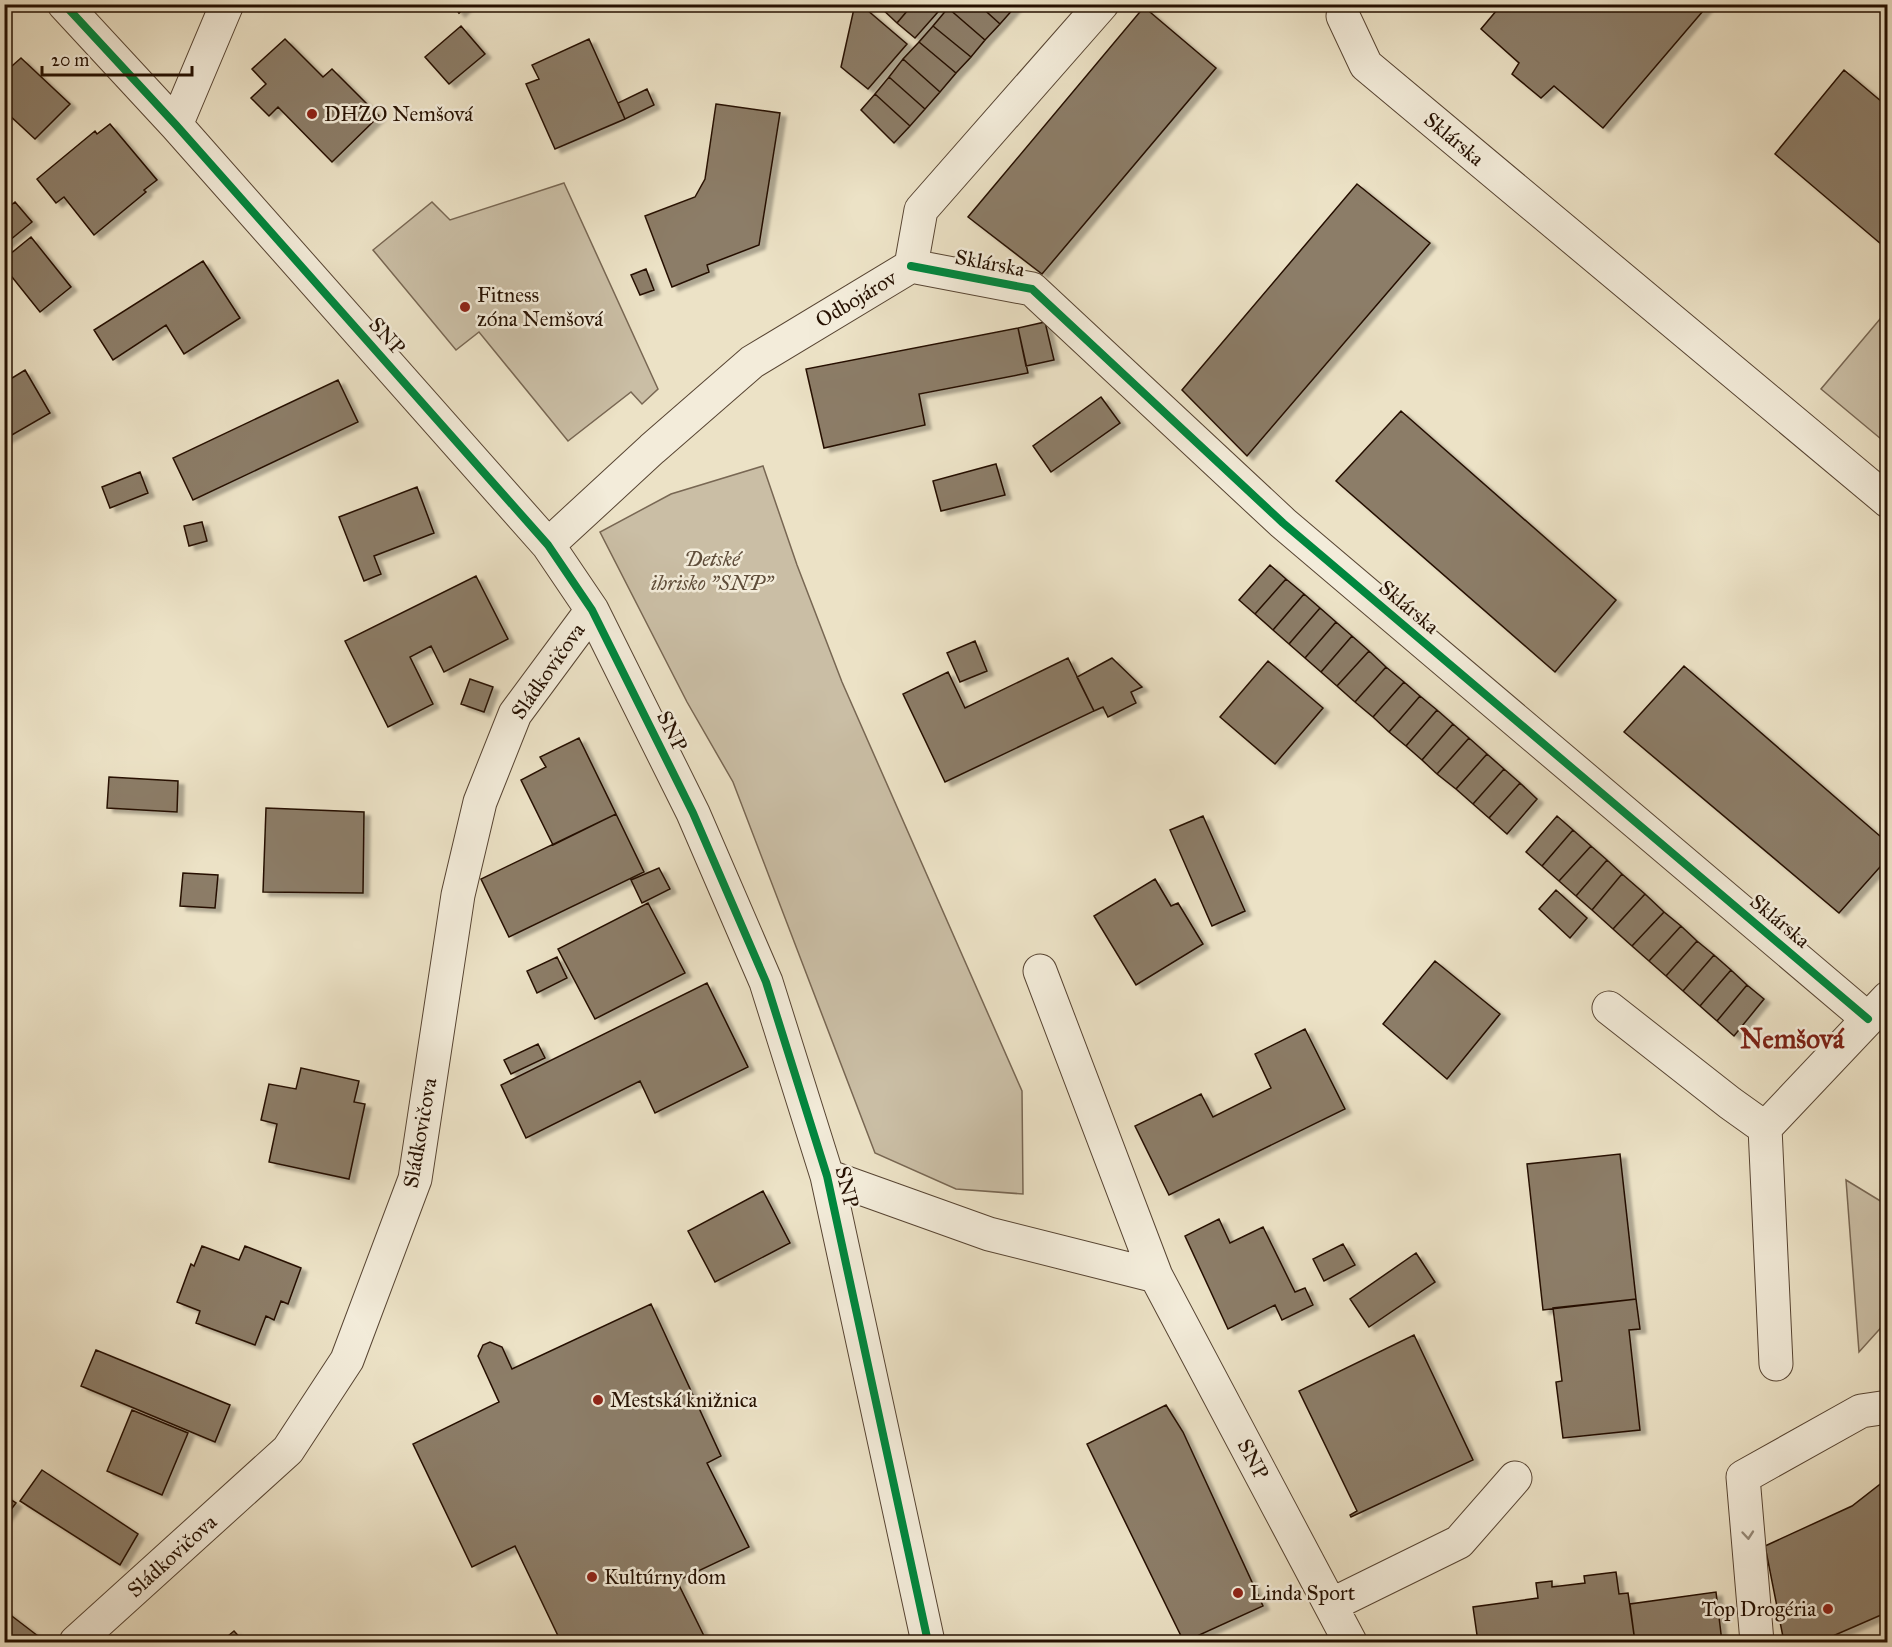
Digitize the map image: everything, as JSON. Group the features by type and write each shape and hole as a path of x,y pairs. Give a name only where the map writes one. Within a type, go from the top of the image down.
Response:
{"street":[{"name":"SNP","path":"64,4 176,125 548,545 592,610 693,813 766,982 827,1176 928,1642"},
{"path":"176,125 227,4"},
{"name":"Odbojárov","path":"548,545 652,449 752,362 911,266 921,210 1102,4"},
{"name":"Sklárska","path":"1341,8 1366,65 1887,501"},
{"name":"Sklárska","path":"911,266 1032,289 1283,523 1878,1008"},
{"name":"Sládkovičova","path":"76,1642 288,1450 347,1360 415,1179 458,895 480,802 515,714 592,610"},
{"name":"SNP","path":"1040,971 1156,1276 1350,1642"},
{"path":"1609,1008 1765,1128"},
{"path":"1776,1364 1765,1128 1878,1008"},
{"name":"SNP","path":"827,1176 989,1234 1156,1276"},
{"path":"1757,1642 1743,1477 1874,1409"},
{"path":"1331,1605 1459,1542 1515,1478"}],"green space":[{"name":"Fitness zóna Nemšová","path":"564,183 658,389 642,404 631,392 568,441 479,332 456,350 373,250 432,202 450,220"},
{"path":"1880,319 1887,325 1887,444 1821,389"},
{"name":"Detské ihrisko \"SNP\"","path":"763,466 797,565 842,682 1022,1091 1023,1194 956,1189 875,1153 733,782 687,702 600,532 671,494"},
{"path":"1846,1180 1887,1205 1887,1321 1859,1352"}],"building":[{"path":"452,4 468,4 459,13"},
{"path":"855,4 860,4 907,44 868,89 841,67"},
{"path":"882,4 913,4 897,23 880,7"},
{"path":"913,4 945,4 915,38 897,23"},
{"path":"952,4 978,4 1000,24 985,40 948,8"},
{"path":"978,4 1012,4 1015,7 1000,24"},
{"path":"1502,4 1709,4 1603,128 1554,86 1541,98 1512,74 1519,63 1481,29"},
{"path":"1144,7 1216,68 1042,274 968,217"},
{"path":"948,8 985,40 971,57 933,26"},
{"path":"461,26 485,54 449,84 425,57"},
{"path":"933,26 971,57 956,73 919,42"},
{"path":"285,39 323,77 332,69 379,116 332,162 278,107 269,116 251,98 266,84 252,69"},
{"path":"589,39 625,119 555,149 526,84 539,79 532,65"},
{"path":"919,42 956,73 940,92 903,59"},
{"path":"21,58 70,104 35,139 8,114 4,117 4,73"},
{"path":"903,59 940,92 925,109 889,77"},
{"path":"1844,70 1888,107 1888,250 1775,154"},
{"path":"889,77 925,109 910,126 875,94"},
{"path":"647,89 654,105 625,119 618,103"},
{"path":"875,94 910,126 894,143 861,110"},
{"path":"716,104 780,113 759,245 707,265 709,272 672,287 645,216 695,197 705,179"},
{"path":"110,124 157,180 144,190 146,192 94,235 64,197 56,203 37,179 95,131 97,134"},
{"path":"1357,184 1430,243 1247,456 1182,390"},
{"path":"15,202 32,222 4,245 4,211"},
{"path":"31,237 71,287 40,312 4,267 4,259"},
{"path":"203,261 240,318 184,354 166,325 113,360 94,330"},
{"path":"646,269 654,290 640,295 631,275"},
{"path":"1045,322 1054,360 1026,366 1018,328"},
{"path":"1018,328 1028,373 919,394 925,425 824,448 806,369"},
{"path":"25,370 50,413 5,439 4,383"},
{"path":"338,380 358,422 193,500 173,458"},
{"path":"1101,397 1120,423 1051,472 1033,446"},
{"path":"1401,411 1616,600 1555,672 1336,481"},
{"path":"996,464 1005,495 941,511 933,481"},
{"path":"140,472 148,493 110,508 102,487"},
{"path":"417,487 434,533 374,556 381,574 364,581 339,517"},
{"path":"202,522 207,541 189,546 184,526"},
{"path":"1270,565 1286,579 1255,614 1239,600"},
{"path":"476,576 508,639 444,672 431,646 410,657 433,704 388,727 345,641"},
{"path":"1286,579 1304,594 1273,630 1255,614"},
{"path":"1304,594 1320,608 1289,644 1273,630"},
{"path":"1320,608 1336,622 1305,658 1289,644"},
{"path":"1336,622 1352,636 1321,672 1305,658"},
{"path":"1352,636 1369,651 1337,686 1321,672"},
{"path":"975,641 987,671 960,682 947,653"},
{"path":"1369,651 1386,667 1355,702 1337,686"},
{"path":"1068,658 1094,711 945,782 903,694 948,672 965,708"},
{"path":"1112,658 1142,687 1131,692 1136,703 1108,717 1103,707 1094,711 1077,677"},
{"path":"1268,661 1323,708 1275,764 1220,717"},
{"path":"1684,666 1888,843 1888,858 1839,913 1624,732"},
{"path":"1386,667 1404,682 1373,717 1355,702"},
{"path":"470,679 493,687 484,712 461,704"},
{"path":"1404,682 1420,696 1389,732 1373,717"},
{"path":"1420,696 1437,710 1406,746 1389,732"},
{"path":"1437,710 1453,724 1422,760 1406,746"},
{"path":"1453,724 1469,738 1437,774 1422,760"},
{"path":"579,738 616,814 553,845 521,780 546,767 540,757"},
{"path":"1469,738 1487,754 1456,789 1437,774"},
{"path":"1487,754 1504,769 1473,804 1456,789"},
{"path":"1504,769 1520,783 1489,818 1473,804"},
{"path":"109,777 178,781 177,812 107,808"},
{"path":"1520,783 1537,799 1507,834 1489,818"},
{"path":"266,808 364,812 363,893 263,892"},
{"path":"616,814 644,872 509,937 481,879"},
{"path":"1203,816 1245,911 1212,926 1170,830"},
{"path":"1557,816 1573,830 1542,866 1526,852"},
{"path":"1573,830 1591,846 1559,881 1542,866"},
{"path":"1591,846 1607,860 1576,896 1559,881"},
{"path":"1607,860 1622,874 1592,910 1576,896"},
{"path":"659,868 670,889 642,903 631,880"},
{"path":"183,873 218,875 215,908 180,906"},
{"path":"1622,874 1645,894 1613,929 1592,910"},
{"path":"1155,879 1171,906 1178,903 1203,944 1136,985 1094,916"},
{"path":"1556,890 1587,918 1570,938 1539,909"},
{"path":"1645,894 1664,912 1632,946 1613,929"},
{"path":"648,903 685,973 595,1019 558,949"},
{"path":"1664,912 1681,926 1649,961 1632,946"},
{"path":"1681,926 1697,941 1666,976 1649,961"},
{"path":"1697,941 1714,955 1683,991 1666,976"},
{"path":"1714,955 1731,970 1700,1006 1683,991"},
{"path":"557,957 567,978 537,993 527,971"},
{"path":"1435,961 1500,1014 1447,1079 1383,1024"},
{"path":"1731,970 1747,985 1717,1021 1700,1006"},
{"path":"707,983 748,1067 655,1113 640,1081 526,1138 501,1085"},
{"path":"1747,985 1764,999 1734,1036 1717,1021"},
{"path":"1305,1029 1345,1109 1169,1195 1135,1126 1201,1094 1213,1117 1271,1088 1255,1054"},
{"path":"538,1044 545,1058 511,1074 504,1060"},
{"path":"301,1068 359,1081 354,1102 365,1104 349,1179 269,1162 277,1124 261,1120 269,1084 296,1089"},
{"path":"1620,1154 1636,1299 1543,1310 1527,1164"},
{"path":"763,1191 790,1243 715,1282 688,1231"},
{"path":"1219,1219 1230,1243 1263,1227 1295,1292 1305,1288 1313,1305 1282,1320 1275,1305 1228,1329 1185,1236"},
{"path":"1343,1244 1355,1265 1324,1281 1313,1259"},
{"path":"202,1246 239,1260 245,1246 301,1268 288,1304 281,1301 274,1320 266,1316 255,1345 196,1323 200,1311 177,1302 191,1264 194,1266"},
{"path":"1416,1253 1435,1282 1369,1327 1350,1299"},
{"path":"1636,1299 1640,1329 1629,1330 1640,1430 1563,1438 1556,1382 1562,1381 1553,1308"},
{"path":"651,1304 721,1456 707,1463 749,1547 677,1581 707,1642 561,1642 515,1546 472,1567 413,1444 499,1402 478,1356 483,1345 490,1342 502,1347 512,1369"},
{"path":"1414,1335 1473,1460 1351,1517 1350,1515 1357,1511 1299,1391"},
{"path":"96,1350 230,1405 215,1442 81,1386"},
{"path":"1166,1405 1183,1432 1263,1606 1184,1642 1087,1444"},
{"path":"132,1410 188,1433 162,1495 107,1471"},
{"path":"42,1470 138,1534 120,1565 20,1501"},
{"path":"1888,1478 1888,1612 1819,1642 1784,1642 1765,1546 1852,1506"},
{"path":"4,1495 16,1503 4,1519"},
{"path":"1616,1572 1619,1594 1628,1593 1635,1642 1478,1642 1473,1607 1538,1598 1536,1583 1552,1581 1552,1587 1585,1583 1584,1576"},
{"path":"1716,1592 1722,1642 1635,1642 1630,1604"},
{"path":"4,1610 38,1636 33,1642 4,1642"},
{"path":"234,1631 244,1642 221,1642"}],"cycle path":[{"path":"64,4 176,125 548,545 592,610 693,813 766,982 827,1176 928,1642"},
{"path":"911,266 1032,289 1283,523 1868,1019"}],"place":[{"name":"DHZO Nemšová","path":"312,114"},
{"name":"Fitness zóna Nemšová","path":"465,307"},
{"name":"Mestská knižnica","path":"598,1400"},
{"name":"Kultúrny dom","path":"592,1577"},
{"name":"Linda Sport","path":"1238,1593"},
{"name":"Top Drogéria","path":"1828,1609"}],"district":[{"name":"Nemšová","path":"1792,1038"}]}
